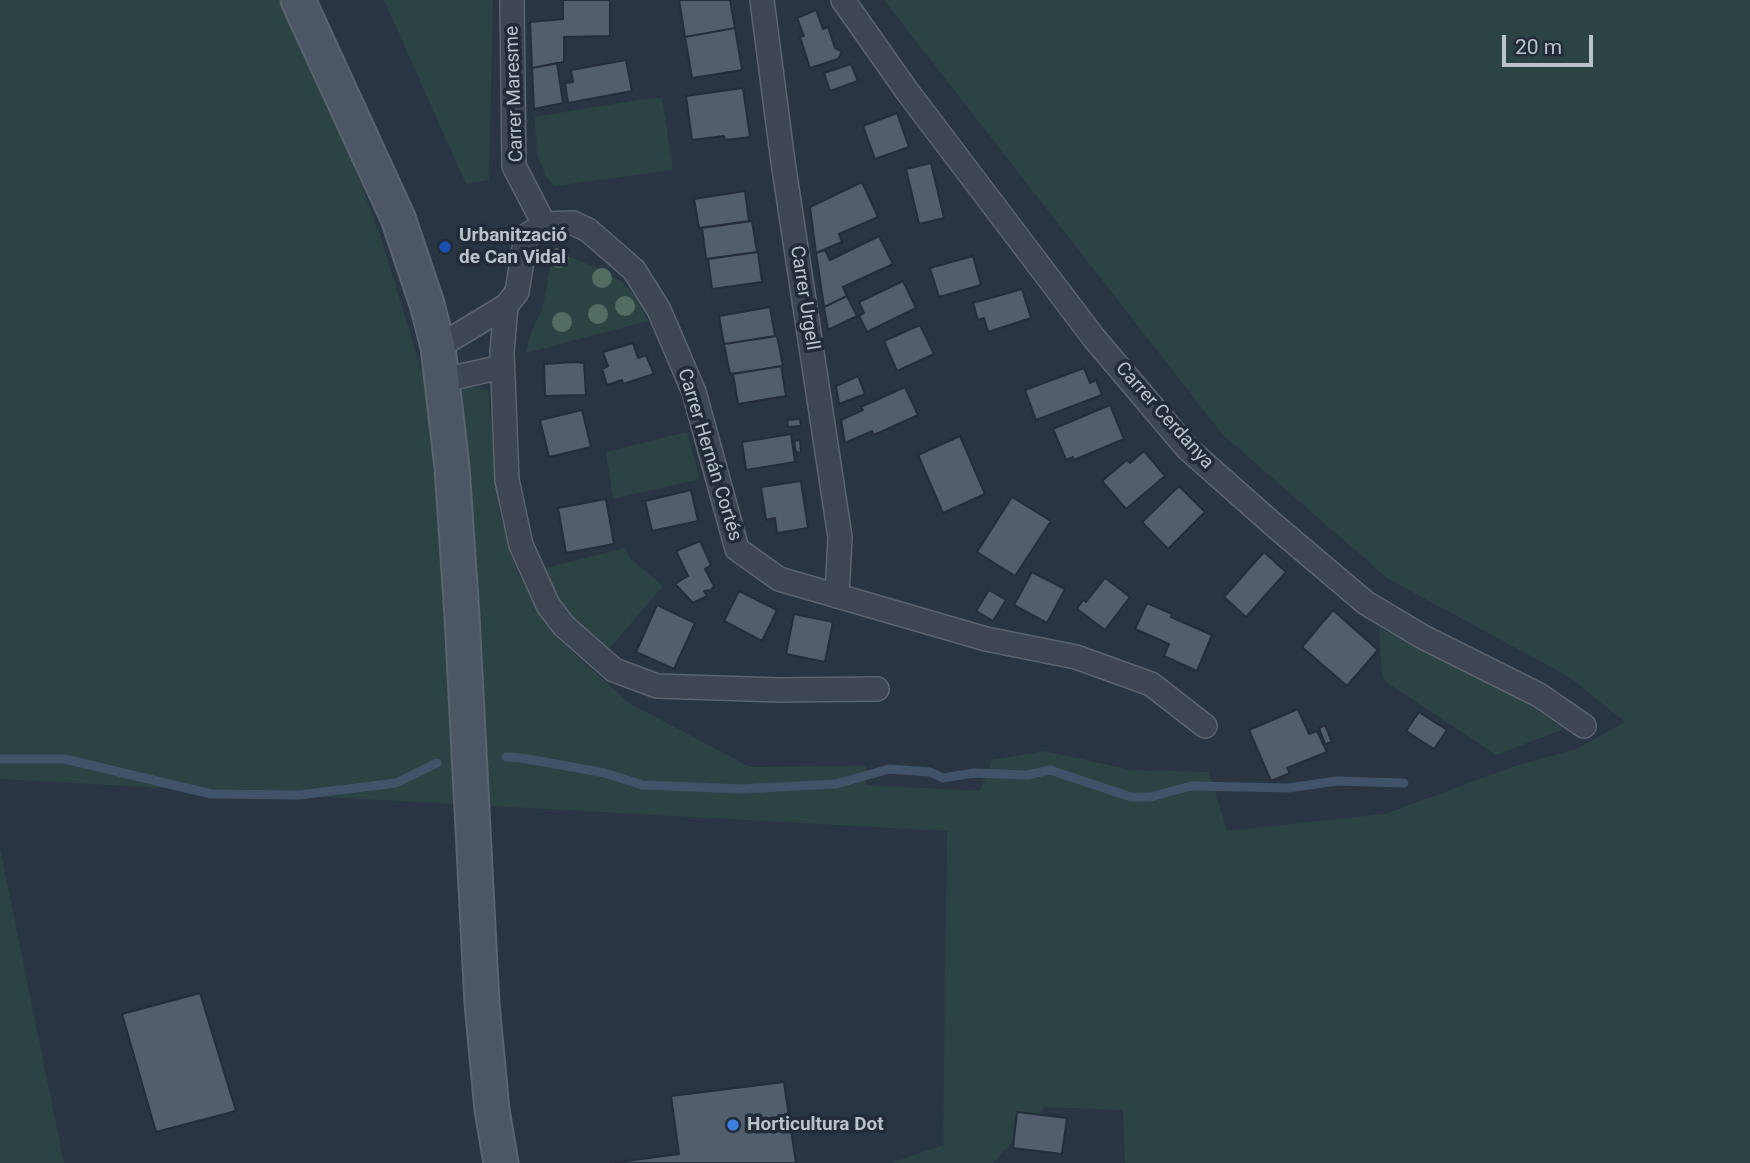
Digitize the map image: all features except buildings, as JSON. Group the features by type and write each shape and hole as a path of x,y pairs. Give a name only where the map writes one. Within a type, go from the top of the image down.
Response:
{"main road":[{"path":"298,0 398,218 428,304 438,347 462,616 482,1004 500,1163"}],"street":[{"name":"Carrer Maresme","path":"512,0 514,166 544,224"},
{"name":"Carrer Urgell","path":"762,0 783,162 840,537 837,596"},
{"name":"Carrer Cerdanya","path":"843,0 906,91 1094,338 1188,449 1366,603 1423,637 1539,695 1584,726"},
{"name":"Carrer Hernán Cortés","path":"544,224 573,223 588,230 634,270 659,310 694,392 737,549 779,579 986,639 1076,657 1151,684 1205,726"},
{"path":"438,347 506,306 517,292 526,236 544,224"},
{"path":"506,306 502,366 507,480 521,545 548,605 564,626 614,670 657,686 779,690 877,689"},
{"path":"443,380 502,366"}],"green space":[{"path":"0,0 279,0 334,112 380,235 421,369 443,380 488,390 499,512 519,576 555,636 629,703 750,767 866,766 866,785 980,791 992,760 1044,751 1132,770 1209,772 1227,831 1385,814 1515,766 1576,749 1625,722 1569,677 1387,578 1222,434 884,0 1750,0 1750,1163 1125,1163 1123,1110 1045,1107 993,1163 891,1163 943,1145 947,831 0,779"},
{"path":"384,0 493,0 489,180 466,184"},
{"path":"662,98 673,170 554,186 546,176 538,157 534,117"},
{"path":"556,251 622,282 635,296 648,321 526,353 529,338 543,306 552,256"},
{"path":"687,432 700,479 613,499 606,452"},
{"path":"625,548 630,558 663,586 608,650 590,636 556,598 541,569"},
{"path":"1379,628 1479,674 1564,729 1496,755 1386,682 1382,675"},
{"path":"0,848 64,1163 0,1163"}],"waterway":[{"path":"506,757 605,773 642,785 742,789 836,784 889,769 930,772 943,778 974,773 1027,775 1050,770 1131,797 1150,797 1191,786 1288,788 1337,781 1404,783"},
{"path":"0,759 65,759 211,794 299,795 396,783 437,763"}],"place":[{"name":"Urbanització de Can Vidal","path":"445,247"},
{"name":"Horticultura Dot","path":"733,1125"}]}
